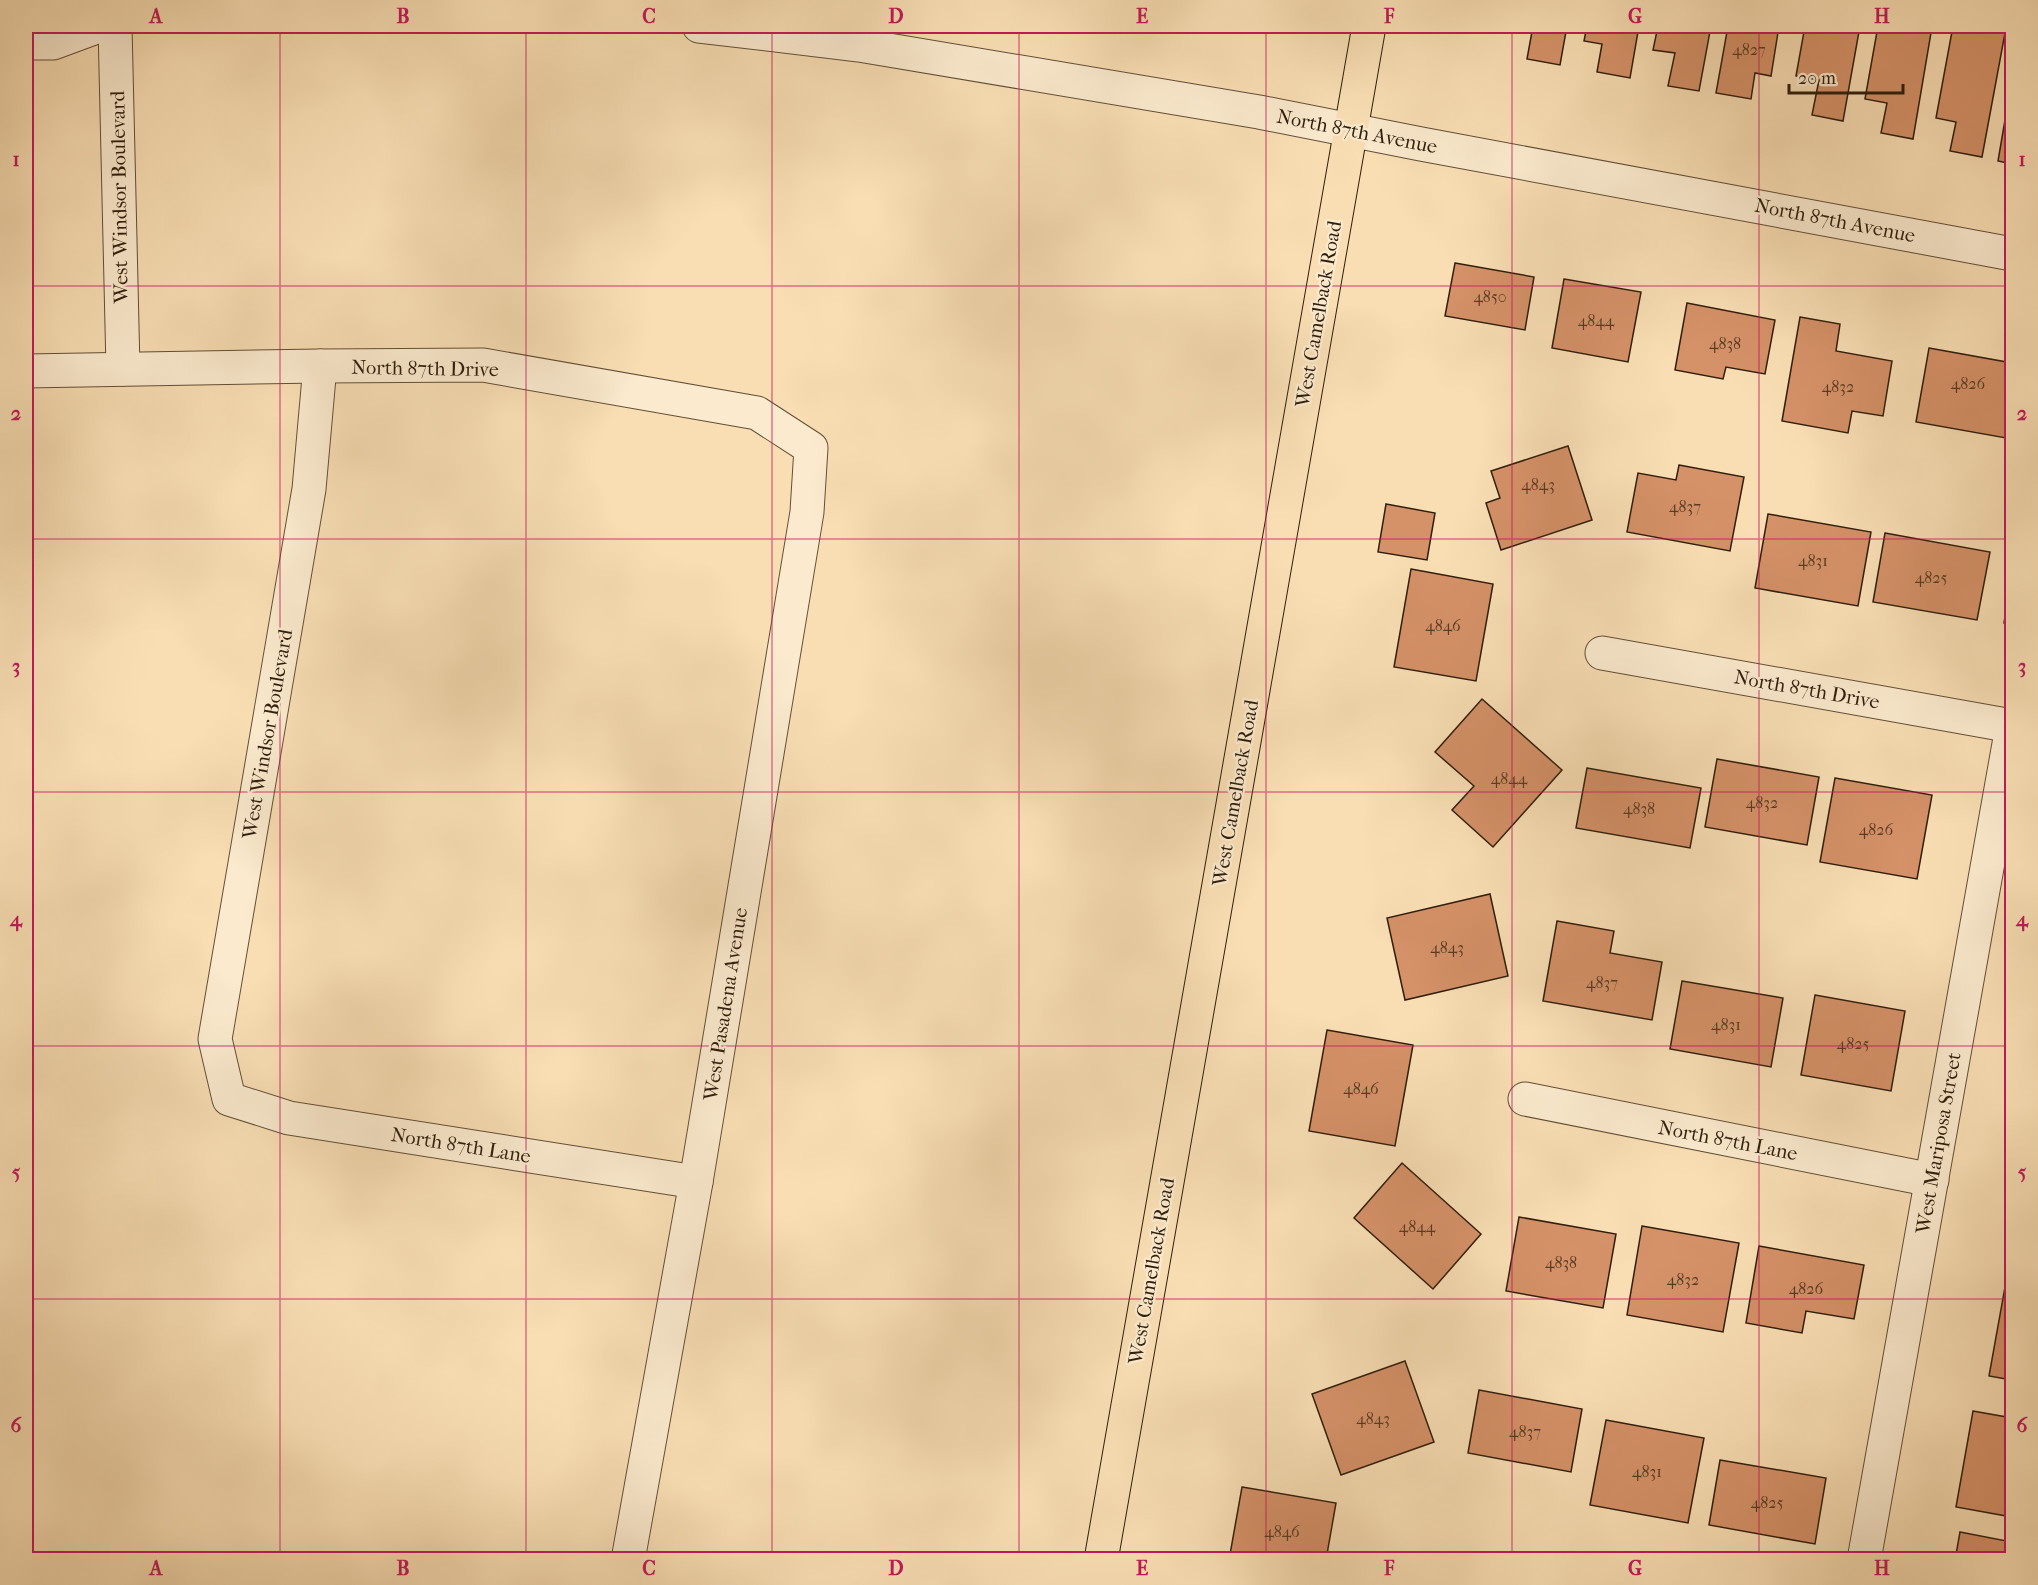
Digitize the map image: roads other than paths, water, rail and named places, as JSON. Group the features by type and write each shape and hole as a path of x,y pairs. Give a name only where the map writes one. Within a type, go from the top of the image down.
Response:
{"main road":[{"name":"West Camelback Road","path":"1101,1560 1369,26"}],"street":[{"path":"26,43 53,43 99,26"},
{"name":"West Windsor Boulevard","path":"116,26 123,369"},
{"name":"North 87th Avenue","path":"699,26 859,45 1259,112 2013,254"},
{"name":"West Windsor Boulevard","path":"229,1099 215,1039 309,489 320,366"},
{"name":"North 87th Drive","path":"26,371 483,366 757,413 811,448"},
{"name":"West Pasadena Avenue","path":"628,1560 696,1182 807,512 811,448"},
{"name":"North 87th Drive","path":"1602,653 2013,726"},
{"name":"West Mariposa Street","path":"1864,1560 2013,726"},
{"name":"North 87th Lane","path":"229,1099 288,1118 696,1182"},
{"name":"North 87th Lane","path":"1525,1100 1932,1180"}]}
